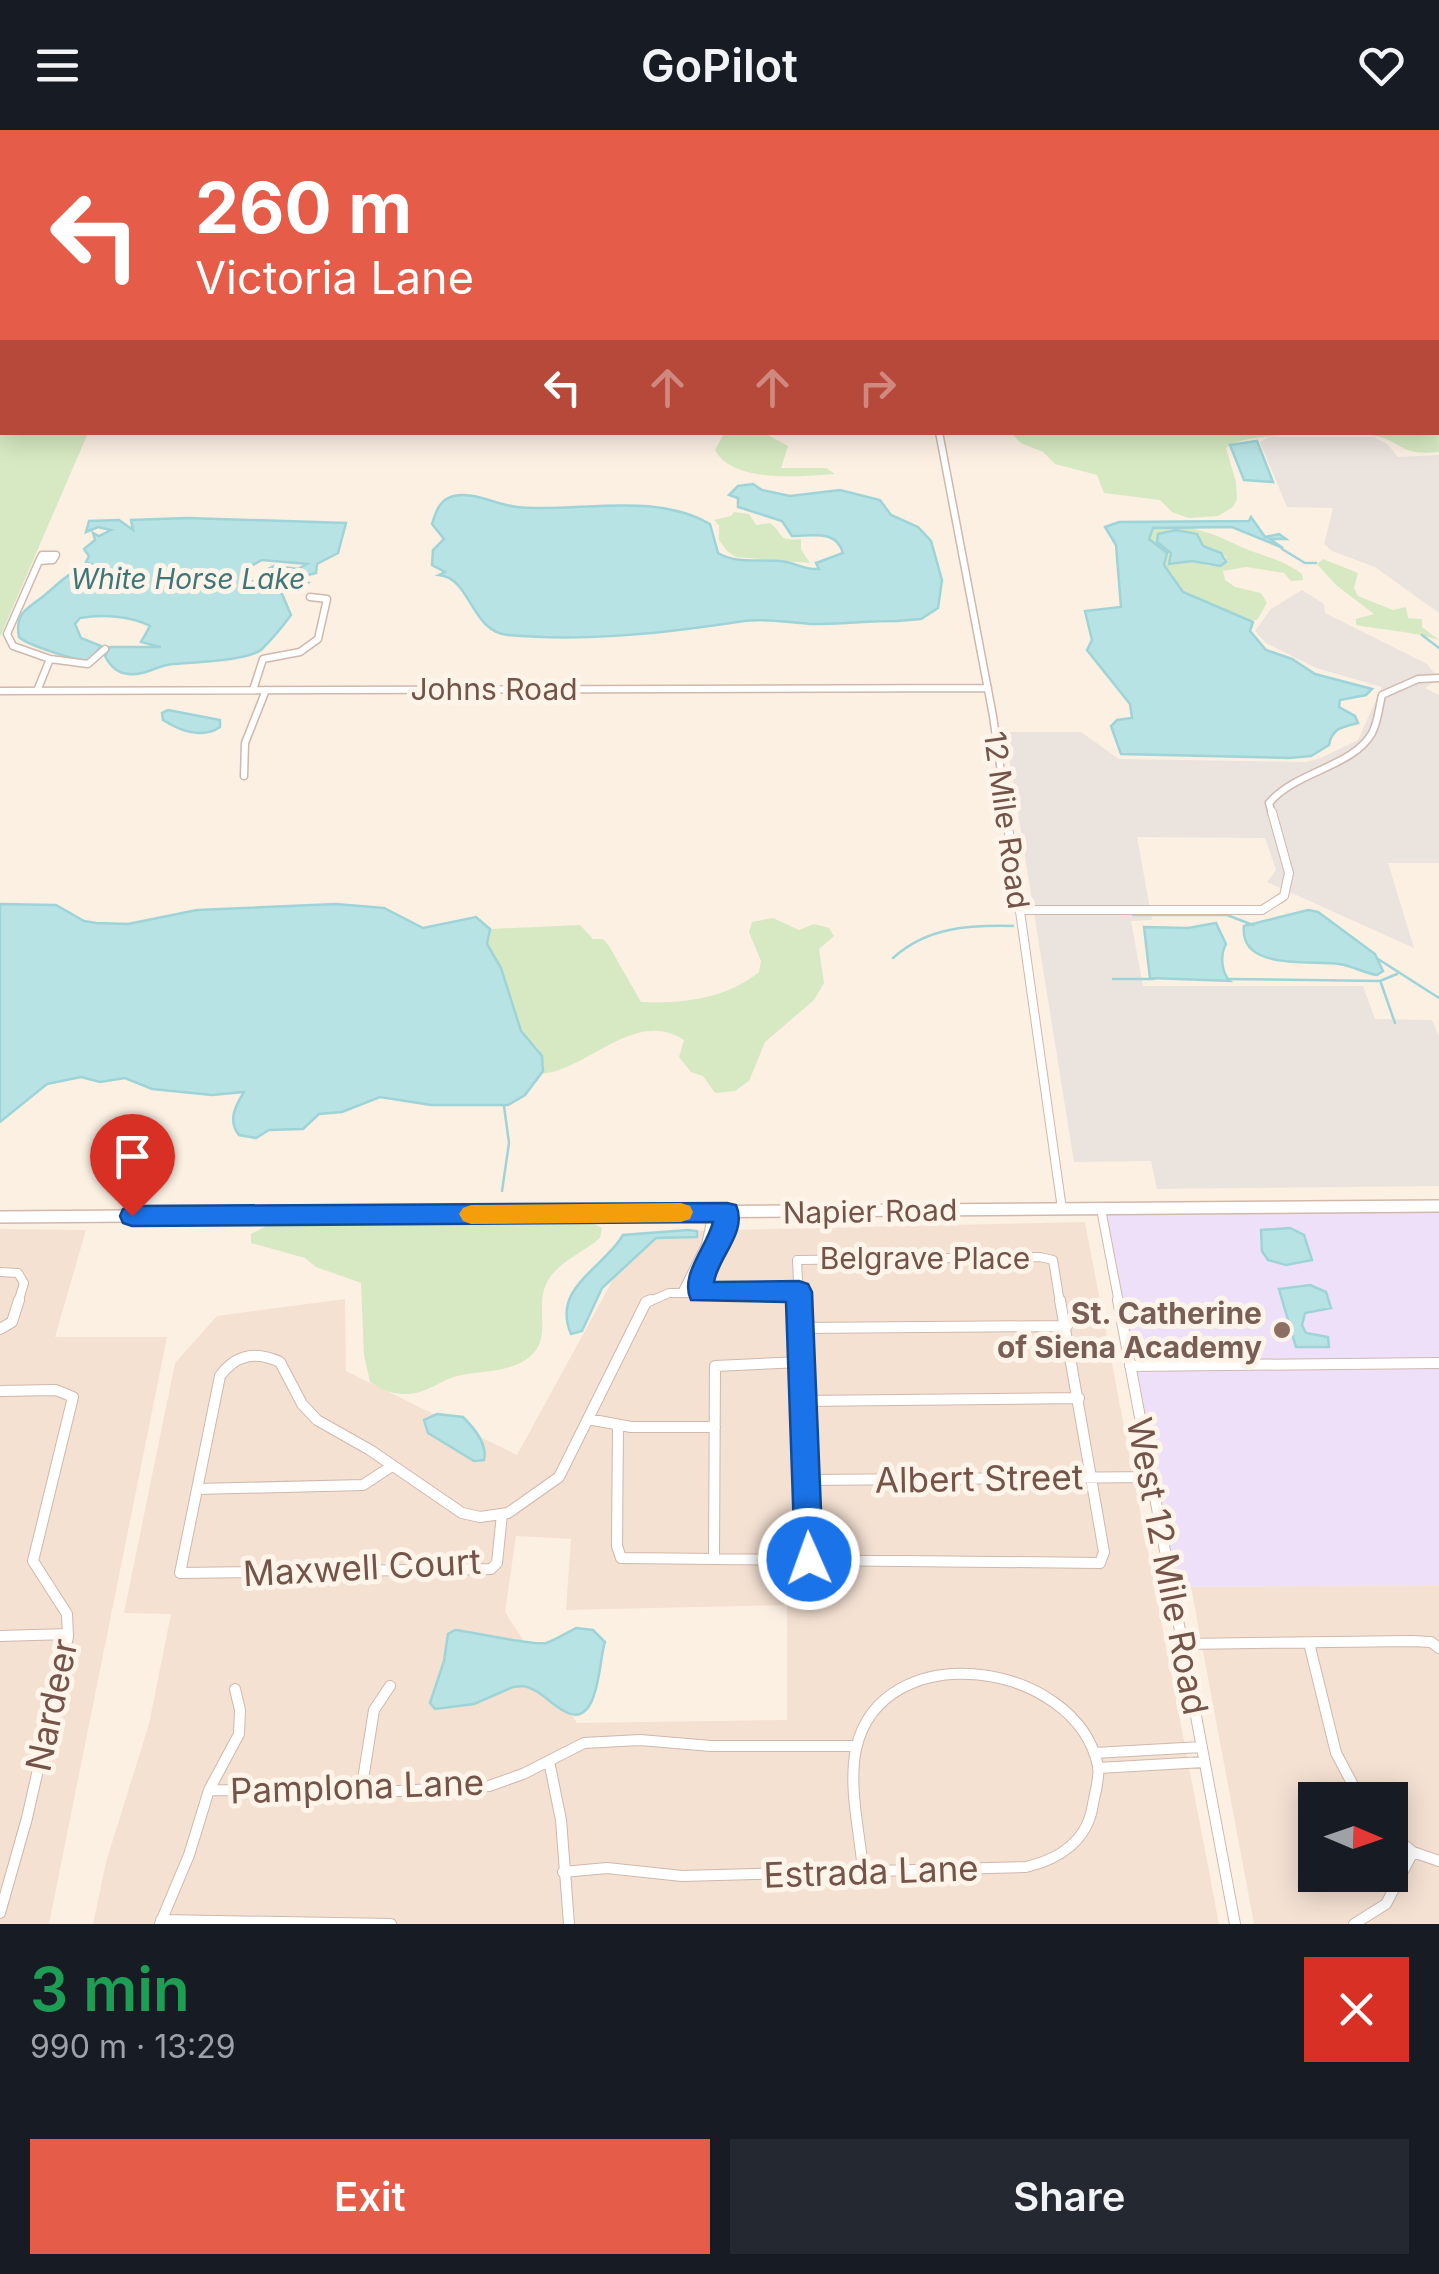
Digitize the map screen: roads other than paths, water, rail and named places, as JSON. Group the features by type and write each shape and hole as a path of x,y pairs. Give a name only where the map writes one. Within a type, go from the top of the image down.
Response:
{"street":[{"name":"12 Mile Road","path":"940,435 988,688 1062,1209"},
{"path":"40,561 7,639 13,646 50,659 90,664 100,660 105,648"},
{"path":"253,690 263,659 300,652 318,639 327,600 310,597"},
{"path":"37,691 50,659"},
{"path":"1019,910 1262,910 1284,896 1290,873 1269,803 1277,791 1299,776 1346,755 1372,735 1382,695 1418,679 1439,678"},
{"name":"Johns Road","path":"0,691 988,688"},
{"path":"244,776 241,764 250,721 266,690"},
{"name":"Napier Road","path":"0,1217 1439,1206"},
{"name":"West 12 Mile Road","path":"1101,1208 1235,1924"},
{"path":"700,1293 702,1275 722,1240 720,1212"},
{"path":"682,1293 720,1212"},
{"name":"Belgrave Place","path":"799,1292 798,1260 1040,1257 1053,1260 1067,1326"},
{"path":"0,1272 18,1274 24,1283 12,1322 0,1329"},
{"path":"392,1466 363,1486 198,1489 220,1376 226,1366 247,1354 258,1354 280,1362 302,1404 317,1420 392,1466 462,1513 480,1517 502,1514 532,1499 559,1477 646,1302 656,1296 682,1293 799,1292 809,1559"},
{"path":"618,1425 617,1546 621,1558 1100,1563 1104,1552 1067,1326 800,1328"},
{"path":"714,1557 715,1366 801,1362"},
{"path":"1130,1366 1439,1363"},
{"name":"Nardeer","path":"0,1391 56,1390 73,1397 34,1561 67,1614 68,1634 27,1818 0,1913"},
{"path":"803,1400 1079,1398"},
{"path":"588,1419 618,1425 714,1427"},
{"name":"Albert Street","path":"806,1480 1152,1477"},
{"name":"Maxwell Court","path":"198,1489 180,1572 491,1568 496,1562 502,1514"},
{"path":"0,1636 68,1634"},
{"path":"1183,1644 1423,1641 1439,1648"},
{"path":"1309,1643 1336,1752 1352,1782"},
{"path":"863,1871 856,1746 870,1712 892,1691 924,1678 993,1674 1052,1697 1081,1729 1094,1753 1202,1748"},
{"path":"361,1792 374,1710 390,1686"},
{"path":"236,1689 240,1710 238,1734 208,1790 189,1855 161,1922 391,1924"},
{"name":"Pamplona Lane","path":"208,1790 361,1792 488,1786 584,1742 856,1746"},
{"path":"1152,1748 1154,1762"},
{"name":"Estrada Lane","path":"563,1872 607,1868 682,1876 1026,1867 1054,1858 1086,1832 1100,1797 1094,1753"},
{"path":"549,1760 561,1796 569,1924"},
{"path":"1098,1768 1204,1762"},
{"path":"1408,1848 1439,1860"},
{"path":"1354,1924 1387,1906 1399,1890 1413,1852"}],"water":[{"path":"1257,441 1273,482 1244,480 1230,445"},
{"path":"753,484 790,496 840,490 880,500 891,515 918,527 931,541 942,580 938,608 921,619 897,621 813,624 752,620 626,635 508,635 486,625 458,585 439,575 445,572 432,565 433,550 444,539 432,524 442,503 456,495 517,507 664,508 710,524 718,553 740,560 780,561 819,569 816,563 843,553 840,545 829,537 792,536 782,521 738,507 738,498 729,495 738,486"},
{"path":"1251,517 1265,537 1279,534 1286,539 1270,539 1283,548 1232,527 1153,528 1149,539 1167,553 1164,565 1183,592 1253,622 1250,631 1266,650 1292,659 1315,674 1372,689 1366,695 1340,700 1339,707 1355,716 1358,723 1339,729 1329,745 1311,756 1121,754 1111,726 1117,720 1132,718 1130,704 1087,650 1092,640 1085,611 1121,607 1116,545 1105,527 1119,522 1249,521"},
{"name":"White Horse Lake","path":"119,520 133,530 131,520 346,523 338,553 317,564 316,573 300,577 297,583 308,583 299,591 293,590 291,577 266,577 260,573 274,566 298,569 307,564 262,560 251,566 248,581 277,582 291,615 255,653 128,674 109,663 105,656 110,647 161,647 141,642 150,626 134,620 80,618 75,624 81,638 101,646 89,661 52,652 19,637 19,621 25,611 67,576 94,565 86,562 89,556 84,549 95,540 93,533 99,536 111,530 98,527 86,532 89,521"},
{"path":"1176,530 1197,534 1203,546 1221,553 1226,562 1220,566 1192,561 1169,564 1171,553 1157,542 1158,534"},
{"path":"168,710 220,720 220,727 206,733 184,730 163,720 162,713"},
{"path":"0,904 56,905 84,921 128,924 197,910 336,904 384,908 423,928 476,917 490,929 487,944 501,968 521,1031 542,1056 543,1071 525,1095 508,1105 431,1105 380,1097 342,1112 319,1114 303,1129 269,1130 256,1138 239,1135 235,1129 233,1118 244,1092 212,1095 152,1089 125,1078 100,1082 81,1077 47,1084 0,1122"},
{"path":"1308,910 1318,912 1375,954 1383,971 1377,975 1339,964 1264,957 1245,940 1244,926"},
{"path":"1216,923 1226,944 1222,963 1230,981 1150,978 1144,927 1188,928"},
{"path":"1290,1228 1304,1235 1312,1260 1286,1265 1268,1260 1262,1251 1261,1230"},
{"path":"697,1231 697,1237 656,1238 602,1288 582,1331 571,1334 567,1318 573,1291 623,1235"},
{"path":"1310,1285 1326,1292 1331,1308 1305,1313 1302,1325 1306,1333 1328,1337 1329,1347 1296,1347 1279,1289"},
{"path":"437,1414 463,1417 482,1442 484,1460 474,1461 428,1433 424,1420"},
{"path":"576,1628 593,1630 605,1642 596,1690 585,1711 576,1715 564,1711 524,1686 474,1704 435,1709 430,1703 448,1634 455,1630 539,1643 550,1642"}],"waterway":[{"path":"1282,549 1305,563 1316,563"},
{"path":"1422,635 1439,648"},
{"path":"1133,915 1227,915 1253,925"},
{"path":"893,958 934,934 980,926 1013,926"},
{"path":"1378,959 1439,998"},
{"path":"1227,979 1380,981 1397,974"},
{"path":"1113,979 1154,979"},
{"path":"1381,983 1395,1023"},
{"path":"502,1191 509,1143 504,1106"}],"place":[{"name":"St. Catherine of Siena Academy","path":"1282,1330"}]}
